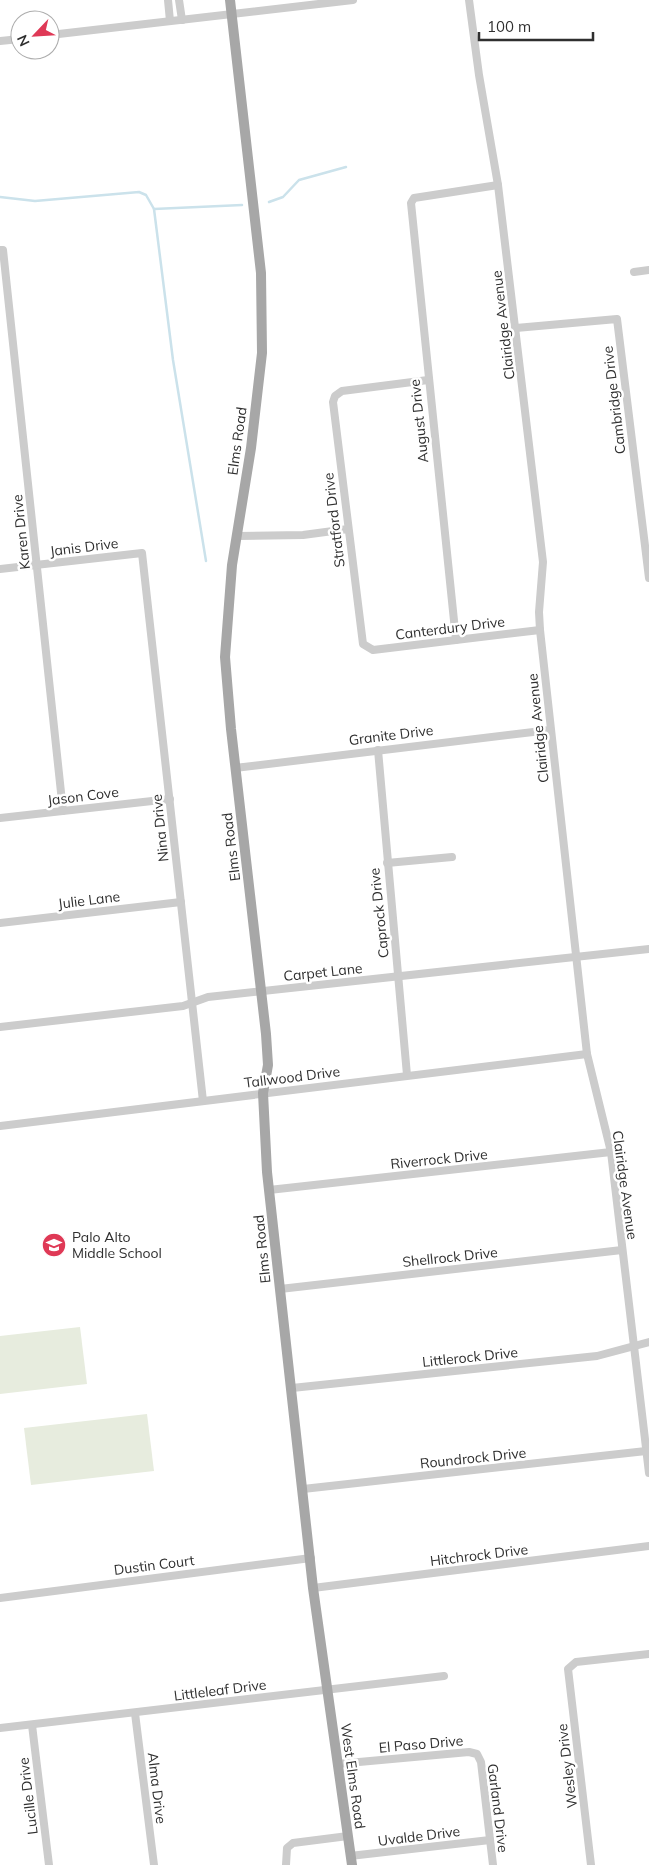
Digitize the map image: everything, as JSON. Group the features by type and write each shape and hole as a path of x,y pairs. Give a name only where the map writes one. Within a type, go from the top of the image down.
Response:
{"main road":[{"name":"Elms Road","path":"230,0 261,273 262,353 251,448 232,566 225,657 262,991 268,1065 264,1093 269,1190 313,1588 327,1690"},
{"name":"West Elms Road","path":"327,1690 351,1861"}],"street":[{"path":"168,0 170,21"},
{"path":"180,0 182,20"},
{"path":"60,34 353,0"},
{"name":"Clairidge Avenue","path":"469,0 479,75 498,184 543,562 539,612 540,630 550,730 578,957 587,1054 611,1152 649,1473"},
{"name":"August Drive","path":"456,640 428,380 412,200 498,184"},
{"name":"Karen Drive","path":"2,250 63,811"},
{"path":"634,272 649,270"},
{"name":"Cambridge Drive","path":"516,328 617,319 649,578"},
{"name":"Stratford Drive","path":"364,645 361,638 333,402 338,393 428,380"},
{"path":"236,536 303,535 348,529"},
{"name":"Janis Drive","path":"0,570 142,553"},
{"name":"Nina Drive","path":"142,553 203,1100"},
{"name":"Canterdury Drive","path":"364,645 374,650 540,630"},
{"name":"Granite Drive","path":"236,768 550,730"},
{"name":"Caprock Drive","path":"378,750 407,1074"},
{"name":"Jason Cove","path":"0,818 170,799"},
{"path":"387,863 452,857"},
{"name":"Julie Lane","path":"0,923 181,902"},
{"name":"Carpet Lane","path":"0,1027 192,1003 208,997 398,978 649,949"},
{"name":"Tallwood Drive","path":"0,1126 407,1074 587,1054"},
{"name":"Riverrock Drive","path":"269,1190 611,1152"},
{"name":"Shellrock Drive","path":"280,1289 622,1250"},
{"name":"Littlerock Drive","path":"292,1388 597,1356 649,1342"},
{"name":"Roundrock Drive","path":"303,1490 646,1451"},
{"name":"Hitchrock Drive","path":"313,1588 649,1546"},
{"name":"Dustin Court","path":"0,1598 311,1558"},
{"name":"Wesley Drive","path":"591,1865 568,1675 571,1664 649,1654"},
{"name":"Littleleaf Drive","path":"0,1728 444,1676"},
{"name":"Alma Drive","path":"135,1713 154,1865"},
{"name":"Lucille Drive","path":"32,1724 49,1865"},
{"name":"El Paso Drive","path":"337,1764 470,1752 477,1754"},
{"name":"Garland Drive","path":"477,1754 481,1762 493,1865"},
{"path":"286,1865 287,1848 293,1843 348,1836"},
{"name":"Uvalde Drive","path":"351,1861 490,1840"}],"shaded area":[{"path":"80,1327 87,1384 0,1394 0,1336"},
{"path":"147,1414 154,1471 31,1485 24,1428"}],"waterway":[{"path":"269,202 283,197 299,180 346,167"},
{"path":"0,197 35,201 139,192 146,195 154,209 173,360 206,561"},
{"path":"154,209 242,205"}],"place":[{"name":"Palo Alto Middle School","path":"54,1245"}]}
